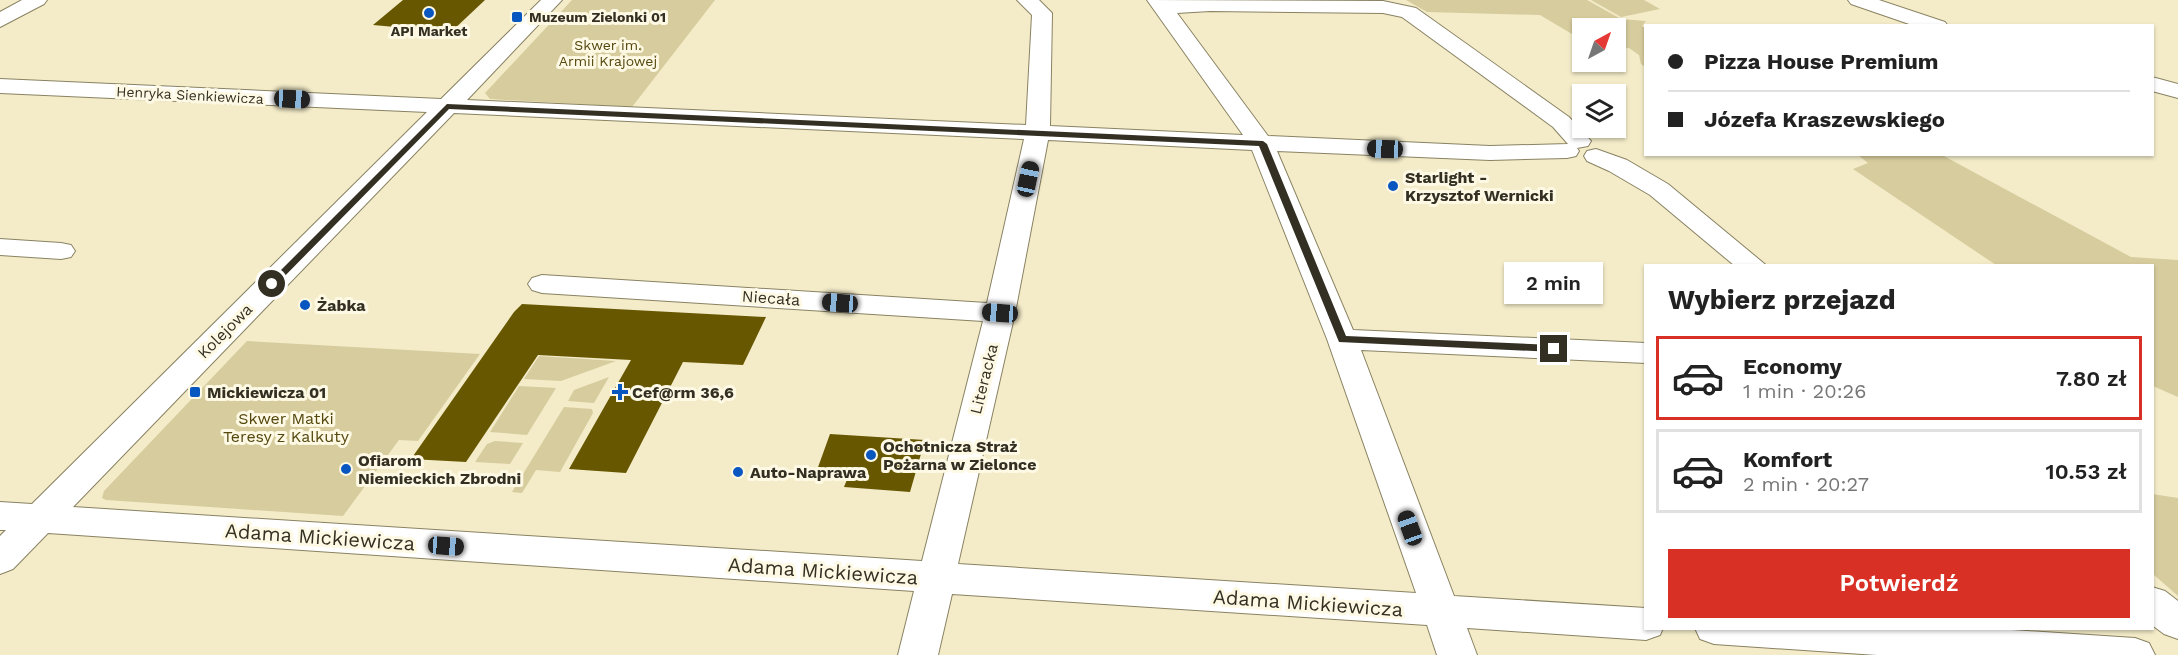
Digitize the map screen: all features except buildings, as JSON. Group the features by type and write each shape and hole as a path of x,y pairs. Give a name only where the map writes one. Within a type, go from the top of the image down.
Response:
{"street":[{"path":"0,21 37,0"},
{"name":"Kolejowa","path":"0,559 552,0"},
{"name":"Literacka","path":"918,655 934,579 1000,313 1037,134 1041,88 1042,13 1027,0"},
{"path":"1858,0 1932,24"},
{"path":"1160,4 1383,7 1409,12 1561,122 1581,149 1626,169 1658,189 1751,264"},
{"path":"1160,4 1263,144 1342,339 1457,655"},
{"path":"2154,85 2178,91"},
{"name":"Henryka Sienkiewicza","path":"0,86 1500,154 1581,149"},
{"path":"0,247 61,250"},
{"name":"Niecała","path":"542,284 1000,313"},
{"path":"1342,339 1644,353"},
{"name":"Adama Mickiewicza","path":"0,516 1644,624"},
{"path":"2154,604 2178,624"},
{"path":"1745,630 2135,655"}],"green space":[{"name":"Skwer im. Armii Krajowej","path":"572,0 715,0 632,107 490,99 485,93"},
{"path":"1406,0 1587,0 1619,18 1572,18 1572,34 1540,15 1427,12"},
{"path":"1591,0 1644,0 1660,9 1621,17"},
{"path":"1626,19 1646,21 1642,26 1644,27 1644,66 1641,64 1639,55 1626,48"},
{"path":"1859,156 1944,156 2131,257 2178,260 2178,397 2154,386 2154,264 1995,264 1853,169 1868,163"},
{"name":"Skwer Matki Teresy z Kalkuty","path":"247,341 480,354 418,441 399,440 343,516 102,498 104,491"},
{"path":"539,356 616,361 561,381 524,379"},
{"path":"609,377 594,403 568,401 574,390"},
{"path":"519,386 556,388 527,435 490,432"},
{"path":"564,407 592,409 593,413 560,472 536,470 522,493 512,492"},
{"path":"495,441 523,443 510,464 475,462 487,444"},
{"path":"2154,494 2178,498 2178,596 2154,575"}],"place":[{"name":"API Market","path":"429,13"},
{"name":"Muzeum Zielonki 01","path":"517,17"},
{"name":"Starlight - Krzysztof Wernicki","path":"1393,186"},
{"name":"Żabka","path":"305,305"},
{"name":"Mickiewicza 01","path":"195,392"},
{"name":"Cef@rm 36,6","path":"620,392"},
{"name":"Ochotnicza Straż Pożarna w Zielonce","path":"871,455"},
{"name":"Ofiarom Niemieckich Zbrodni","path":"346,469"},
{"name":"Auto-Naprawa","path":"738,472"}],"route":[{"path":"272,284 447,106 1263,144 1342,339 1554,349"}]}
